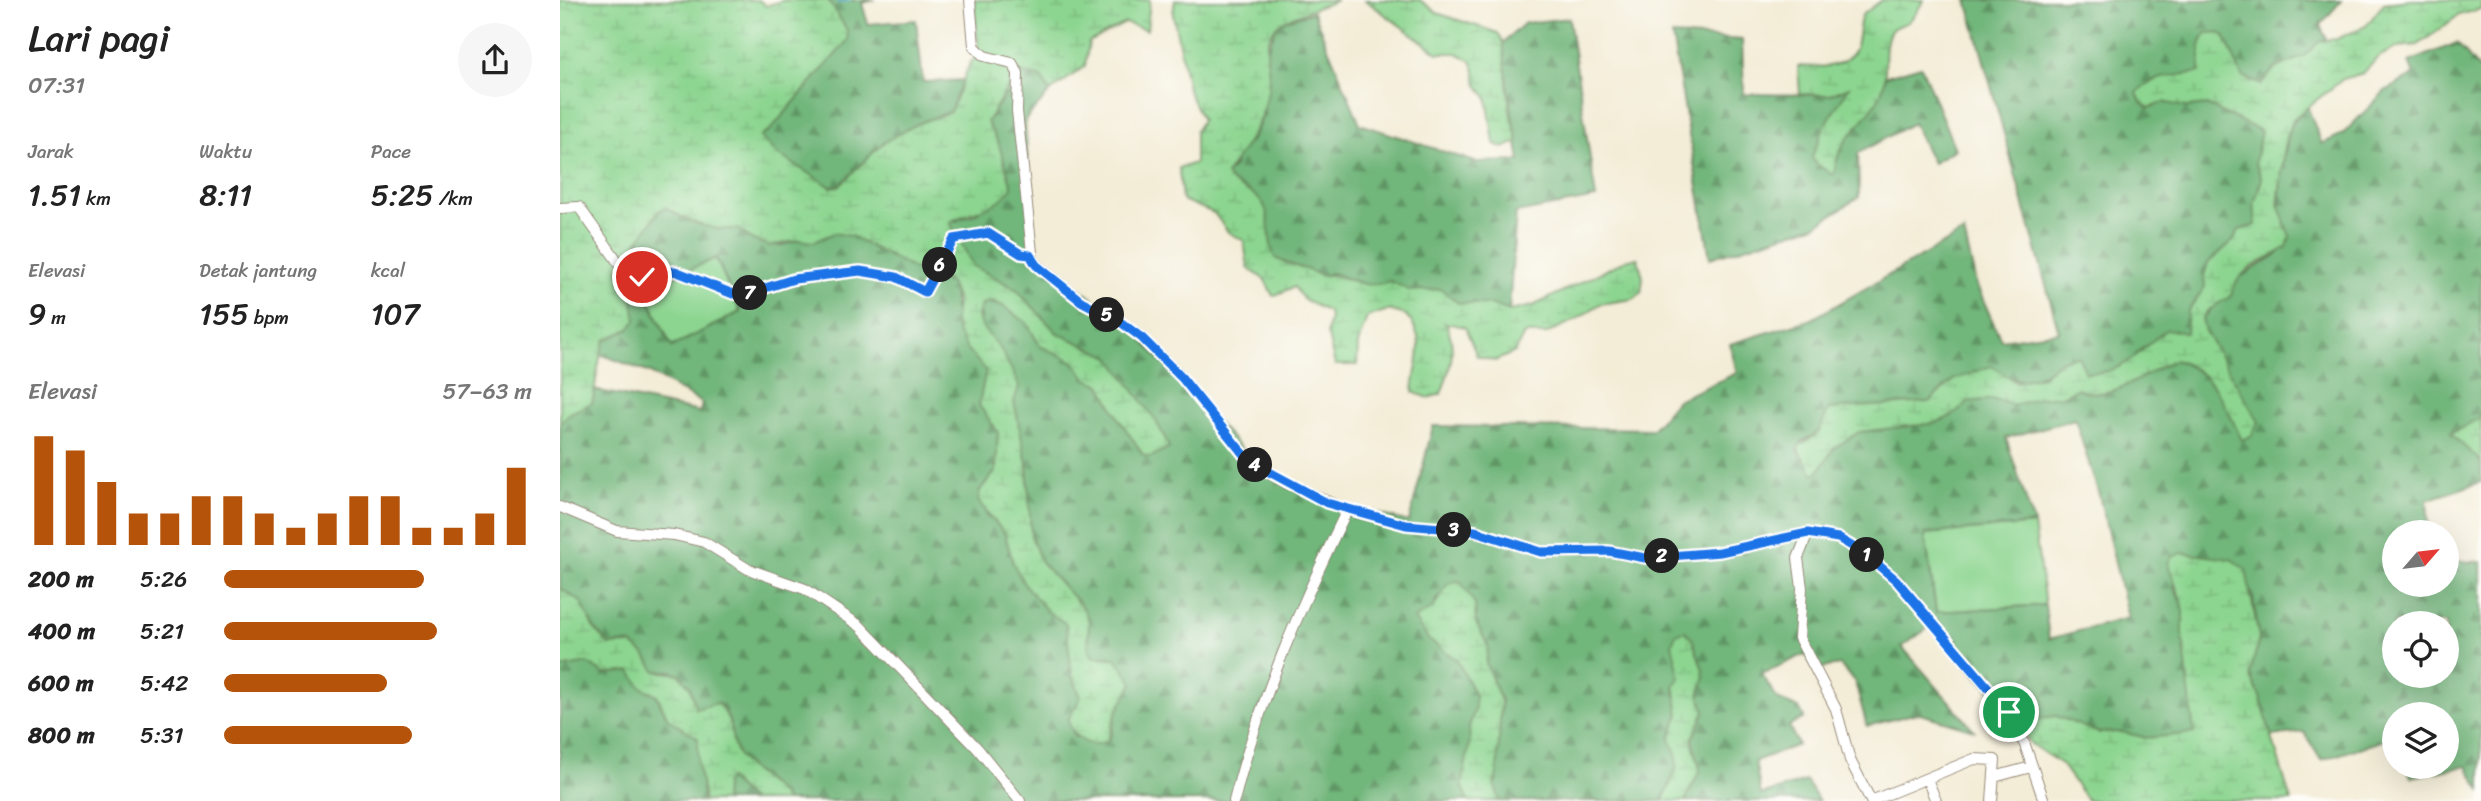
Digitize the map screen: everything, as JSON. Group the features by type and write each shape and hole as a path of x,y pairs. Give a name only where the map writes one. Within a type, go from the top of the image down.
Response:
{"street":[{"path":"970,0 974,46 984,56 1012,63 1018,73 1017,111 1030,255 1036,265 1081,301 1119,321 1142,338 1182,378 1249,461 1286,483 1347,510 1406,525 1475,531 1541,552 1609,551 1645,558 1720,552 1808,533 1838,538 1865,554 1896,580 2009,712 2025,745 2044,801"},
{"path":"560,208 579,207 621,266 642,277 675,271 733,294 746,294 794,279 860,271 896,277 925,292 954,239 988,233 1021,254 1030,255"},
{"path":"560,507 617,531 674,535 704,542 748,569 805,589 860,626 978,750 1020,801"},
{"path":"1234,801 1286,645 1306,594 1347,510"},
{"path":"1808,533 1798,558 1802,588 1799,638 1836,709 1850,760 1871,801 1927,779 1938,771 1974,759 1994,760 1992,801"},
{"path":"1994,777 2031,767"},
{"path":"1927,779 1931,782 1936,801"}],"green space":[{"path":"560,0 759,0 766,6 785,0 828,0 847,30 848,40 770,130 760,137 777,154 831,187 839,186 883,143 919,123 950,112 970,63 979,55 974,0 1150,0 1147,30 1125,23 1089,42 1085,66 1050,92 1042,78 1021,72 1009,74 1011,82 987,122 998,142 1012,187 991,206 950,222 973,266 1016,289 1057,333 1110,357 1156,421 1168,444 1167,449 1150,457 1144,456 1119,419 1101,385 1087,379 1073,361 1040,346 1027,323 1003,306 993,301 982,304 978,317 982,327 1004,355 1019,386 1014,402 1027,464 1031,536 1041,562 1084,609 1089,621 1088,647 1093,657 1116,658 1133,683 1116,713 1107,741 1088,743 1073,732 1068,720 1081,697 1072,675 1066,624 1047,611 1024,584 1013,563 1005,534 978,501 980,490 996,471 998,432 979,405 986,370 968,351 958,333 955,321 957,301 950,283 943,278 914,269 851,236 834,233 813,242 799,240 769,246 753,240 738,229 718,229 700,224 665,207 659,211 618,270 633,301 636,320 629,329 605,340 592,403 570,413 560,423"},
{"path":"828,0 875,0 862,3 868,24 916,20 923,82 963,80 950,112 919,123 883,143 839,186 831,187 777,154 760,137 770,130 848,40 847,30"},
{"path":"1175,0 1337,0 1290,18 1272,32 1267,48 1269,83 1265,105 1252,136 1226,175 1234,184 1255,196 1264,205 1275,258 1321,276 1338,276 1368,284 1390,281 1411,291 1441,289 1458,303 1493,305 1509,311 1533,306 1628,259 1638,258 1643,278 1641,293 1633,299 1600,304 1546,334 1524,334 1515,352 1495,361 1477,356 1465,327 1446,323 1452,350 1450,367 1441,394 1429,398 1413,392 1419,343 1413,325 1406,315 1388,310 1367,317 1358,344 1357,365 1335,365 1327,332 1330,317 1327,311 1304,300 1294,287 1273,296 1265,280 1248,268 1244,241 1228,232 1214,213 1182,200 1179,168 1195,163 1195,132 1202,120 1189,93 1173,14"},
{"path":"1365,0 1420,0 1437,13 1498,33 1503,43 1510,110 1518,142 1503,148 1494,143 1487,97 1477,85 1474,66 1470,60 1457,53 1438,53"},
{"path":"1882,0 1924,0 1910,20 1890,32 1882,91 1870,112 1841,148 1834,174 1831,174 1813,161 1812,157 1824,127 1849,87 1829,95 1800,94 1798,66 1830,66 1844,61 1855,49 1862,15"},
{"path":"1967,0 2342,0 2320,25 2326,39 2303,57 2274,69 2261,85 2242,76 2224,36 2218,32 2202,38 2200,72 2154,80 2164,102 2186,107 2207,105 2261,131 2255,162 2262,179 2254,204 2256,225 2239,230 2233,241 2208,263 2204,276 2205,287 2188,311 2186,333 2143,347 2126,366 2104,374 2086,373 2062,360 2046,372 2029,379 2012,379 1995,368 1953,380 1929,402 1829,409 1818,433 1801,442 1817,473 1834,448 1859,432 1935,423 1952,416 1969,402 1991,399 2015,405 2038,398 2062,396 2078,388 2103,393 2128,385 2175,360 2189,366 2209,381 2242,439 2202,320 2234,281 2279,253 2290,237 2279,213 2281,175 2290,126 2307,106 2322,144 2343,134 2385,91 2414,75 2409,62 2457,43 2481,71 2481,417 2451,434 2481,461 2481,482 2427,500 2428,520 2382,520 2382,597 2459,597 2459,561 2481,562 2481,790 2467,766 2459,768 2459,702 2382,702 2382,741 2321,760 2304,732 2271,736 2250,674 2259,638 2252,593 2173,585 2183,606 2183,637 2195,734 2147,738 2121,732 2099,733 2056,716 2018,722 1932,625 1902,647 1974,730 1917,713 1867,726 1855,682 1840,665 1816,669 1805,654 1762,674 1777,699 1799,708 1804,718 1789,726 1798,745 1755,761 1761,795 1806,781 1819,801 1685,801 1700,770 1692,739 1705,711 1699,695 1704,679 1703,670 1692,639 1675,655 1680,678 1674,686 1679,714 1670,739 1677,764 1663,801 1500,801 1494,784 1497,775 1501,701 1486,664 1488,646 1476,623 1475,604 1459,581 1454,581 1436,600 1433,608 1448,653 1457,660 1475,695 1462,785 1469,801 786,801 741,759 734,745 728,718 718,703 696,709 690,687 672,671 655,671 646,656 628,643 609,645 593,627 582,603 560,588 560,423 570,413 592,403 595,390 700,412 702,403 650,373 600,354 605,340 629,329 633,301 618,270 659,211 665,207 700,224 718,229 738,229 753,240 779,246 799,240 813,242 834,233 851,236 914,269 950,283 959,333 986,370 979,405 998,432 996,471 980,490 987,516 997,522 1005,534 1013,563 1047,611 1066,624 1072,675 1081,697 1068,720 1075,737 1110,738 1116,713 1133,683 1110,657 1093,657 1088,648 1089,621 1078,601 1058,584 1041,562 1031,536 1027,464 1014,402 998,347 981,328 979,309 986,302 1003,306 1027,323 1040,346 1073,361 1087,379 1101,385 1119,419 1144,456 1125,382 1110,357 1057,333 1016,289 973,266 949,222 975,214 1012,187 998,142 987,122 1006,93 1007,66 1042,78 1050,92 1025,120 1034,257 1126,322 1246,454 1326,500 1409,522 1433,426 1653,429 1677,400 1737,373 1730,344 1812,319 1964,232 1976,284 2001,340 2059,332","holes":["716,258 740,312 672,347 644,289","2075,419 2099,495 2128,618 2049,639 2045,605 1936,612 1925,534 2034,524 2006,438"]},
{"path":"2411,0 2481,0 2481,9 2459,15 2418,45 2398,47 2380,56 2363,73 2343,79 2294,118 2286,137 2278,204 2290,237 2287,247 2253,266 2239,278 2231,296 2207,311 2202,320 2205,331 2259,422 2251,436 2242,440 2217,391 2209,381 2189,365 2175,360 2116,390 2091,392 2078,388 2062,396 2038,398 2015,405 1991,399 1969,402 1952,416 1935,423 1859,432 1834,448 1817,473 1813,473 1798,450 1799,446 1818,433 1829,409 1929,402 1953,380 1991,366 2016,382 2042,376 2062,360 2078,356 2086,373 2100,373 2121,366 2167,329 2186,333 2188,311 2205,287 2204,276 2208,263 2233,241 2239,230 2256,225 2254,204 2262,179 2255,162 2261,131 2207,105 2186,107 2164,102 2149,108 2141,102 2137,93 2157,79 2200,72 2200,45 2206,33 2218,32 2224,36 2242,76 2261,85 2274,69 2303,57 2320,41 2337,39 2366,26 2384,3"},
{"path":"1313,12 1360,124 1475,162 1520,161 1503,61 1503,43 1525,23 1569,18 1596,198 1516,213 1509,311 1493,305 1458,303 1441,289 1410,291 1390,281 1372,287 1332,273 1321,276 1274,258 1267,230 1249,191 1229,181 1226,175 1234,166 1237,154 1253,138 1262,118 1268,90 1264,58 1276,27 1285,20"},
{"path":"1672,35 1742,40 1744,94 1829,95 1850,87 1840,104 1834,174 1842,147 1874,101 1886,76 1921,66 1955,149 1933,163 1913,123 1858,153 1859,197 1816,225 1710,258"},
{"path":"716,258 741,312 671,347 643,289"},
{"path":"2481,417 2481,461 2480,461 2451,434"},
{"path":"2034,524 2045,605 1936,612 1925,534"},
{"path":"2182,553 2231,559 2246,570 2259,638 2250,675 2260,697 2291,801 2088,801 2061,764 2031,744 2018,722 2056,716 2099,733 2121,732 2147,738 2194,733 2183,637 2183,606 2168,564 2171,557"},
{"path":"1460,581 1475,604 1476,623 1488,646 1486,664 1501,701 1497,775 1494,784 1500,801 1469,801 1462,785 1475,695 1457,660 1429,640 1414,619 1433,608 1447,585"},
{"path":"560,588 582,603 593,627 609,645 632,644 646,656 655,671 679,674 690,687 696,709 717,703 728,718 734,745 741,759 786,801 752,801 729,779 725,783 724,801 704,801 698,762 698,738 668,719 657,695 641,687 631,671 604,674 588,663 560,668"},
{"path":"1685,631 1692,639 1704,679 1699,695 1705,711 1692,739 1700,770 1685,801 1663,801 1677,764 1670,739 1679,714 1674,685 1680,678 1672,644 1676,634"},
{"path":"588,663 604,674 631,671 641,687 657,695 670,717 698,738 698,762 704,801 560,801 560,668"},
{"path":"729,779 752,801 724,801 725,783"}],"waterway":[{"path":"836,0 839,3 850,0"}],"route":[{"path":"642,277 675,271 733,294 746,294 794,279 860,271 896,277 925,292 954,239 988,233 1021,254 1030,255 1036,265 1081,301 1119,321 1142,338 1182,378 1249,461 1327,503 1406,525 1475,531 1541,552 1609,551 1645,558 1720,552 1808,533 1838,538 1865,554 1896,580 2009,712"}]}
